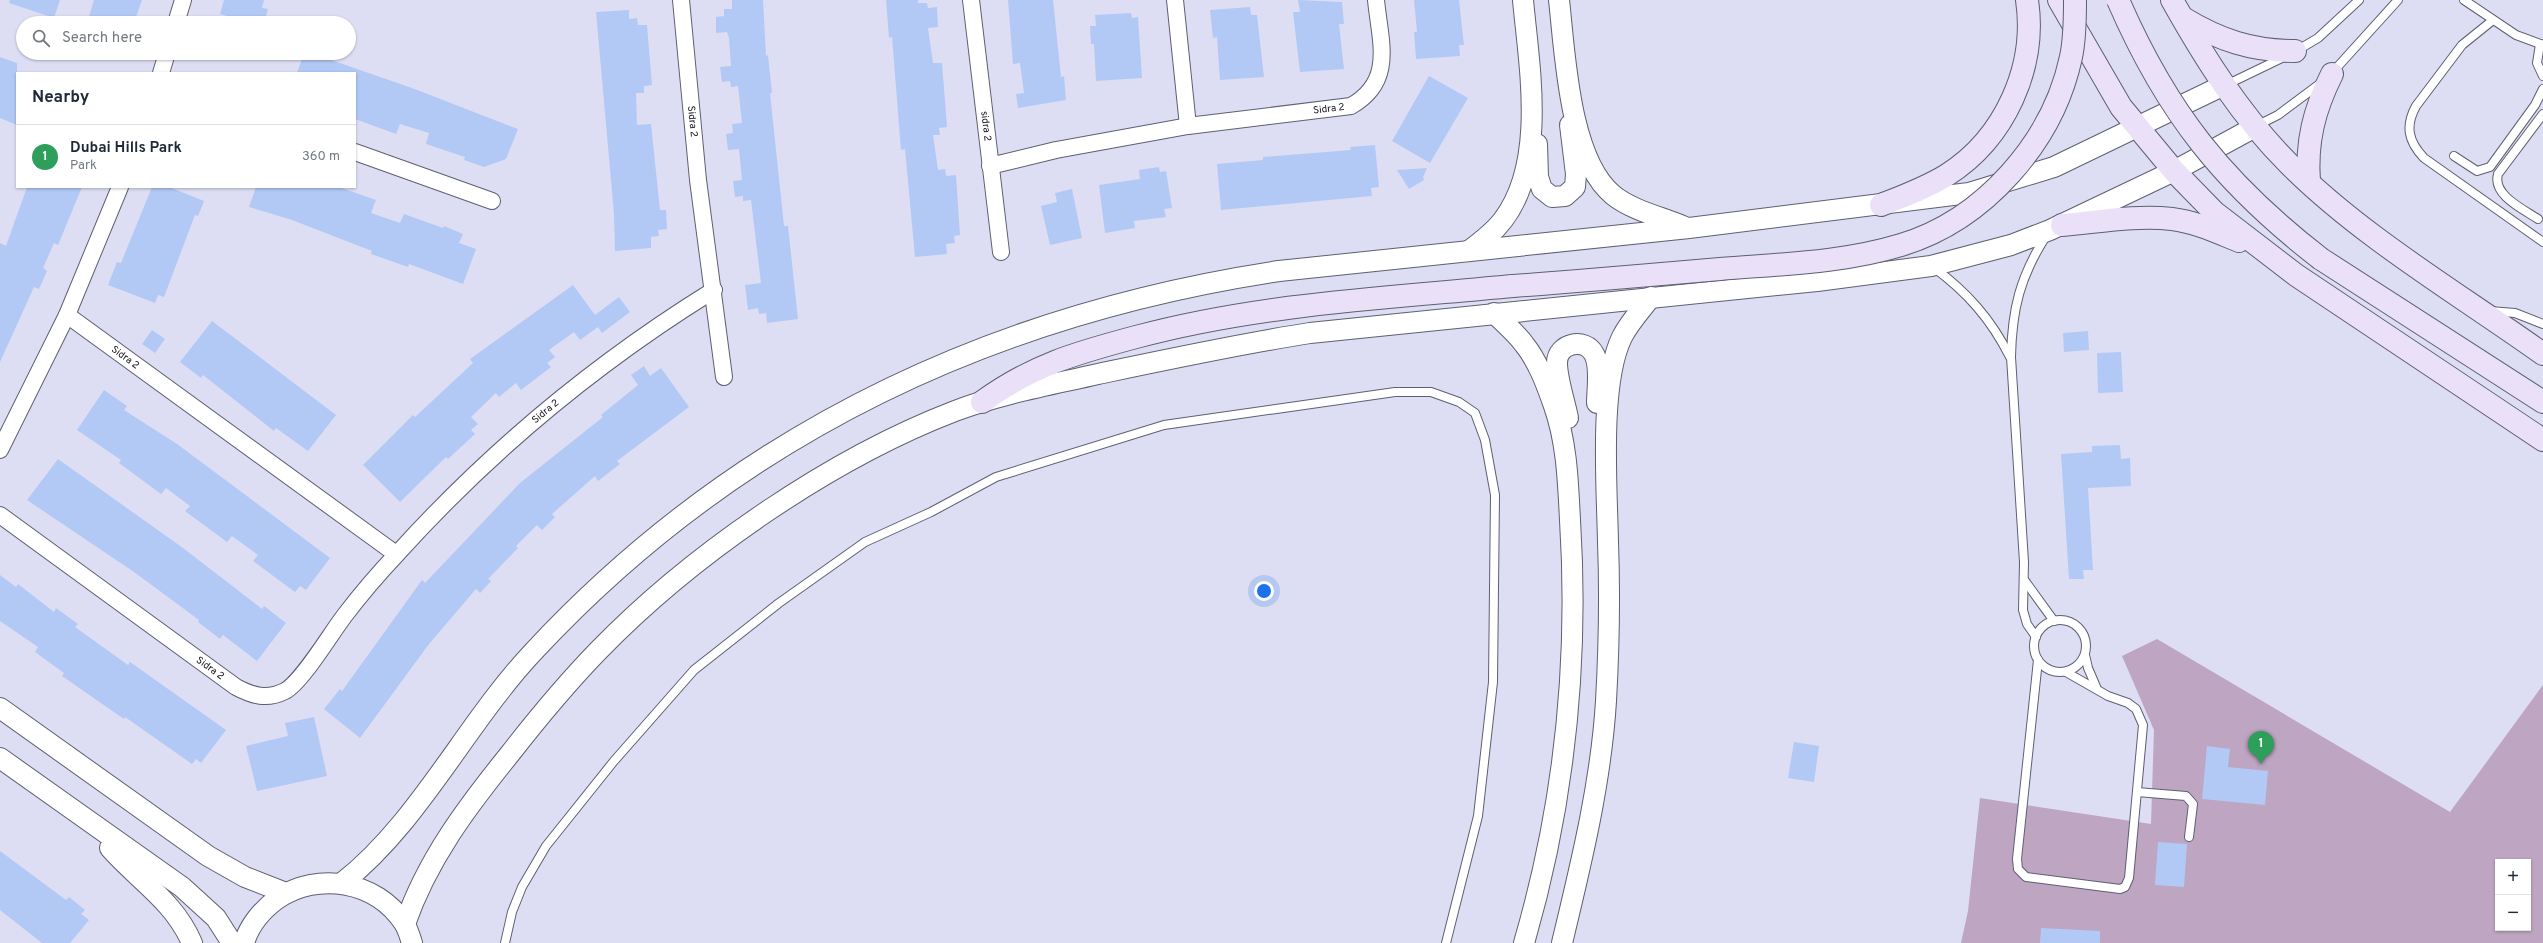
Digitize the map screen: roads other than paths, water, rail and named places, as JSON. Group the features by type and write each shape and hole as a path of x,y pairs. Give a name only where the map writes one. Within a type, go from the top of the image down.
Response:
{"main road":[{"path":"1881,205 1927,186 1948,174 1968,159 2000,122 2022,78 2028,54 2030,21 2027,0"},
{"path":"2059,0 2121,107 2174,171 2214,212 2260,249 2543,440"},
{"path":"982,402 1036,368 1066,357 1162,330 1240,314 1311,304 1822,260 1876,252 1928,234 1973,208 1994,191 2011,174 2039,134 2063,84 2071,57 2075,0"},
{"path":"2118,0 2150,67 2190,130 2213,159 2263,213 2321,259 2543,402"},
{"path":"2177,9 2225,40 2247,47 2270,51 2295,51"},
{"path":"2177,9 2224,86 2255,127 2309,182 2364,228 2543,354"},
{"path":"2309,182 2307,160 2310,130 2321,94 2332,74"},
{"path":"2056,228 2146,218 2173,219 2198,224 2260,249"}],"street":[{"path":"178,16 183,0"},
{"name":"Sidra 2","path":"680,0 698,180 714,290 724,377"},
{"name":"sidra 2","path":"971,0 1001,252"},
{"path":"1175,0 1188,126"},
{"name":"Sidra 2","path":"990,166 1071,148 1188,126 1351,106 1365,98 1376,86 1382,70 1376,0"},
{"path":"1470,250 1488,236 1504,219 1514,200 1528,156 1532,127 1531,86 1523,0"},
{"path":"1532,127 1537,143 1538,177 1542,190 1552,197 1565,196 1575,187 1576,174 1571,151 1571,105 1559,0"},
{"path":"161,72 165,60"},
{"path":"342,883 388,840 493,699 532,652 620,566 672,522 759,460 818,424 872,396 948,362 1041,326 1099,309 1219,280 1279,271 1689,228 1969,193 2027,177 2082,155 2224,86"},
{"path":"1571,105 1588,155 1607,188 1622,201 1689,228"},
{"path":"405,924 421,882 432,862 492,776 543,712 599,650 660,595 724,543 791,496 862,454 925,424 982,402 1034,388 1239,344 1310,333 1862,276 1931,266 2011,245 2056,228 2174,171 2255,127"},
{"path":"356,152 492,201"},
{"path":"0,450 67,315 120,188"},
{"name":"Sidra 2","path":"0,515 236,687 252,696 269,697 290,686 345,614 396,554 467,479 544,410 627,348 714,290"},
{"path":"1562,943 1586,837 1595,786 1606,704 1610,621 1607,475 1609,398 1616,356 1622,338 1651,297"},
{"path":"1494,314 1524,344 1541,376 1554,407 1563,440 1567,473 1572,548 1573,624 1569,699 1560,774 1547,849 1524,943"},
{"name":"Sidra 2","path":"67,315 396,554"},
{"path":"1567,473 1572,442 1557,364 1559,354 1564,348 1573,344 1582,344 1590,348 1595,355 1599,453 1607,475"},
{"path":"0,708 208,856 245,877 286,893"},
{"path":"0,758 93,823 200,902 216,918 232,943"},
{"path":"93,823 104,841 118,857 157,891 186,928 192,943"},
{"path":"244,943 256,920 269,905 286,893 304,886 322,882 342,883 372,894 388,904 405,924 412,943"}],"lane":[{"path":"2224,86 2318,38 2359,0"},
{"path":"2255,127 2308,94 2332,74 2398,0"},
{"path":"2464,0 2516,35 2541,44 2537,63 2543,76"},
{"path":"2493,20 2462,45 2416,106 2410,116 2410,139 2424,158 2543,242"},
{"path":"2454,156 2477,170 2490,167 2535,105 2543,88"},
{"path":"2538,219 2501,192 2497,183 2498,174 2543,114"},
{"path":"2036,637 2027,624 2023,610 2022,595 2025,581 2011,357 2012,324 2019,290 2032,259 2056,228"},
{"path":"1931,266 1957,284 1979,306 1997,330 2011,357"},
{"path":"2482,311 2515,313 2543,324"},
{"path":"505,943 512,912 522,887 546,846 614,761 694,670 779,603 865,542 931,512 996,477 1164,425 1396,392 1431,392 1459,402 1475,413 1485,440 1495,495 1493,682 1478,816 1446,943"},
{"path":"2025,581 2054,621"},
{"path":"2066,672 2098,691 2128,703 2141,716 2144,725 2129,878 2125,887 2115,890 2031,878 2021,874 2017,859 2038,660 2034,649 2036,637 2046,624 2054,621 2065,620 2076,625 2084,633 2087,644 2085,655 2090,674 2098,691"},
{"path":"2038,660 2050,671 2066,672 2074,669 2085,655"},
{"path":"2137,792 2186,796 2193,804 2189,837"}],"place":[{"name":"Dubai Hills Park","path":"2261,764"}]}
